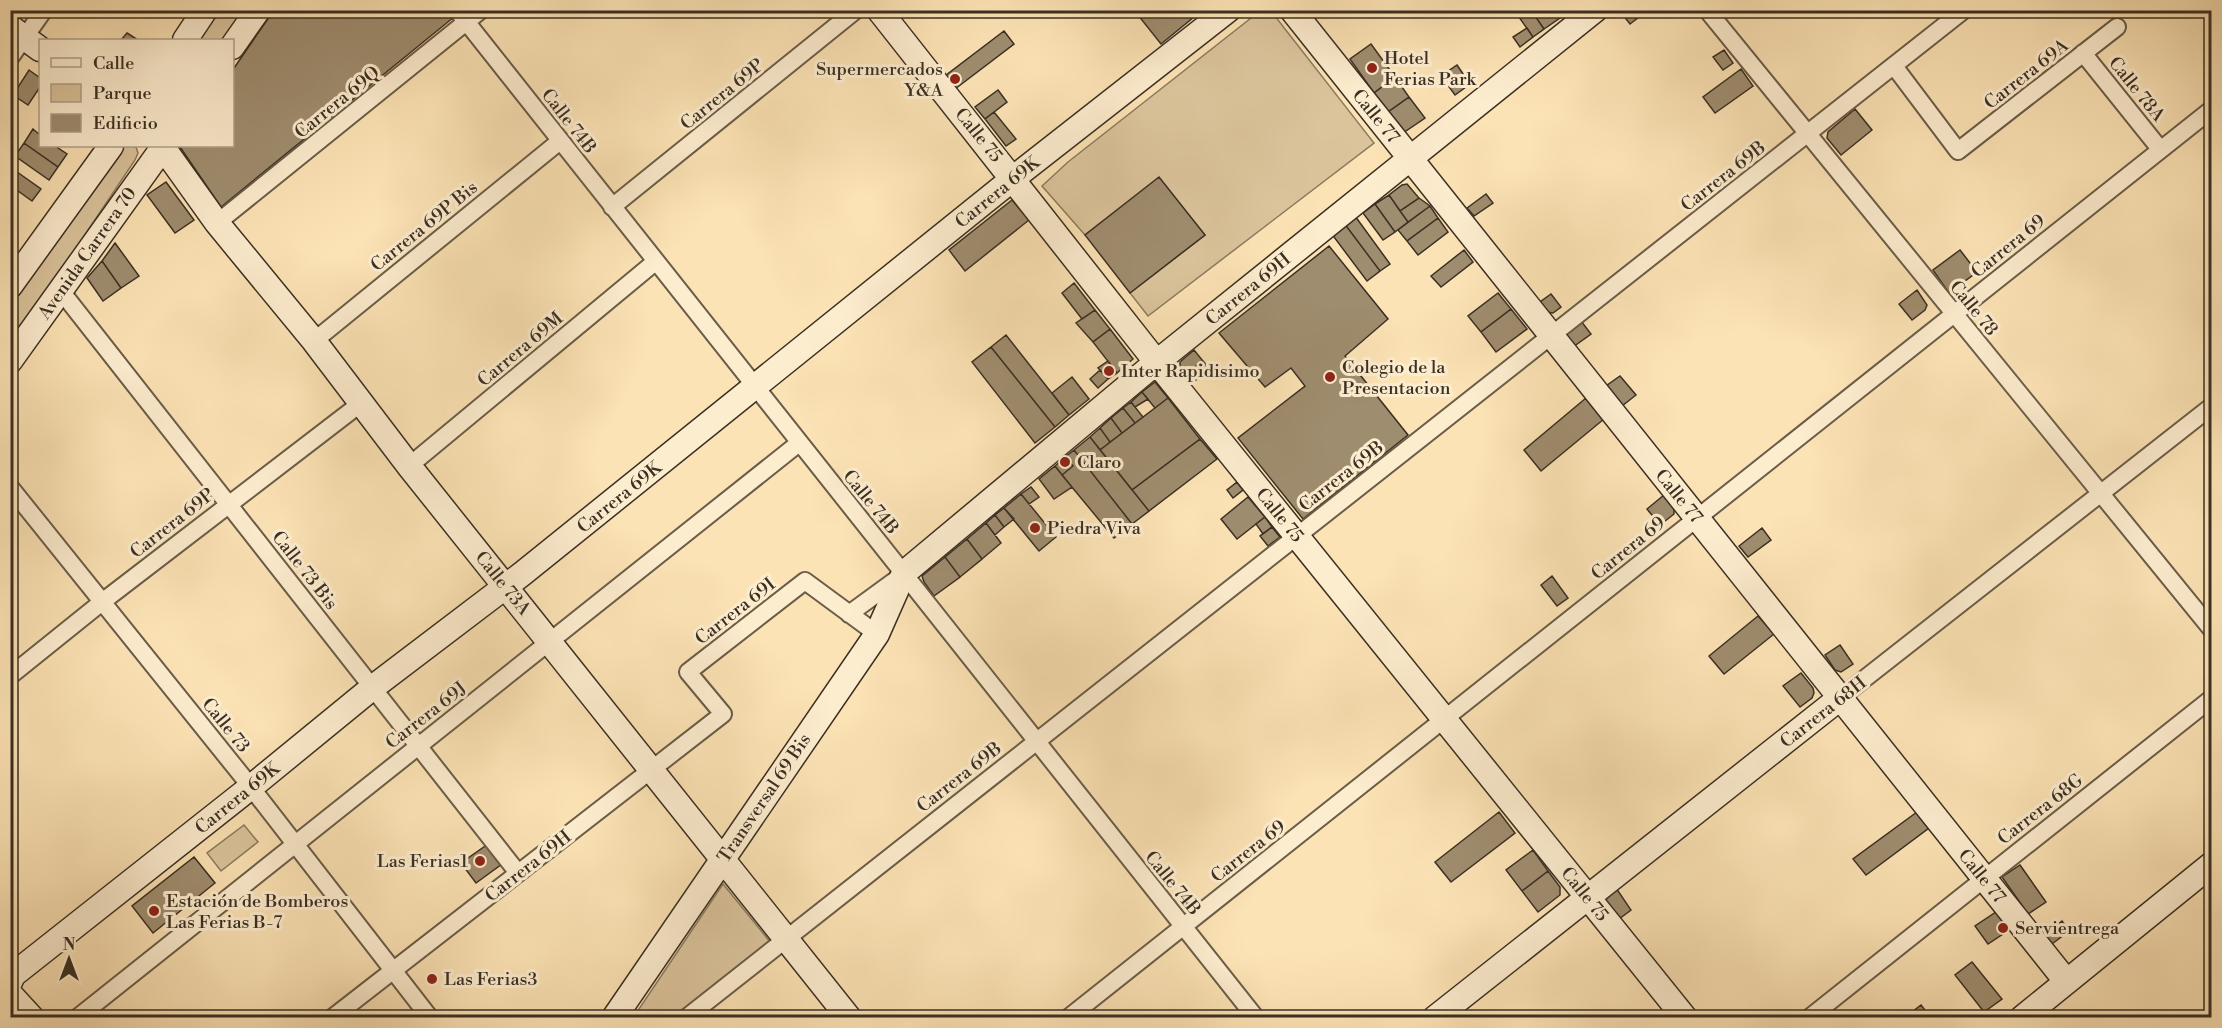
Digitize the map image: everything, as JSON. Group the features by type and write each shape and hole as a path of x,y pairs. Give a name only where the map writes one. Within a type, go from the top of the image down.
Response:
{"street":[{"path":"10,58 44,10"},
{"path":"186,39 205,10"},
{"path":"234,44 258,10"},
{"name":"Carrera 69Q","path":"217,223 461,17 482,10"},
{"name":"Carrera 69P","path":"612,207 856,10"},
{"name":"Calle 75","path":"879,10 1014,178 1156,362 1685,1017"},
{"name":"Carrera 69K","path":"10,982 13,975 251,788 372,687 506,586 1014,178 1228,10"},
{"name":"Calle 77","path":"1292,10 2066,981"},
{"name":"Carrera 69H","path":"904,573 1156,362 1595,10"},
{"name":"Calle 78","path":"1707,10 2211,630"},
{"path":"1936,10 1947,24"},
{"name":"Carrera 69B","path":"686,1017 1964,10"},
{"name":"Calle 74B","path":"461,17 1256,1017"},
{"name":"Carrera 69A","path":"1894,66 1958,151 2117,27"},
{"name":"Calle 78A","path":"2083,53 2160,148"},
{"name":"Carrera 69","path":"1068,1017 2160,148 2210,112"},
{"name":"Carrera 69P Bis","path":"314,341 560,141"},
{"path":"10,286 110,147"},
{"name":"Avenida Carrera 70","path":"10,361 162,147"},
{"name":"Calle 73A","path":"164,147 217,223 314,341 360,404 849,1017"},
{"name":"Carrera 69M","path":"409,465 655,262"},
{"name":"Calle 73 Bis","path":"61,291 518,873"},
{"name":"Carrera 69P","path":"10,676 228,504 360,404"},
{"name":"Carrera 68H","path":"1435,1017 2211,406"},
{"name":"Carrera 69J","path":"77,1017 799,443"},
{"name":"Calle 73","path":"10,487 251,788 430,1017"},
{"path":"877,634 849,614 904,573"},
{"name":"Transversal 69 Bis","path":"614,1017 877,634 904,573"},
{"name":"Carrera 69I","path":"723,714 688,672 805,581 849,614"},
{"name":"Carrera 68G","path":"1809,1017 2211,698"},
{"name":"Carrera 69H","path":"332,1017 723,714"},
{"path":"2022,1017 2211,864"},
{"path":"10,994 32,1017"}],"green space":[{"path":"217,11 248,11 227,39 198,39"},
{"path":"1260,11 1271,11 1374,143 1148,316 1130,293 1205,235 1159,178 1085,235 1042,186 1068,162"},
{"path":"119,147 136,147 138,153 135,160 11,345 11,304"},
{"path":"244,825 258,842 221,871 207,853"},
{"path":"723,884 771,943 674,1017 633,1018"}],"building":[{"path":"274,10 448,10 454,17 221,207 180,147 234,147 234,68"},
{"path":"1134,10 1199,10 1200,12 1161,44"},
{"path":"1514,10 1531,10 1544,29 1533,37"},
{"path":"1531,10 1555,10 1560,18 1544,29"},
{"path":"1619,10 1648,10 1630,24"},
{"path":"1527,28 1533,37 1520,47 1513,37"},
{"path":"1004,31 1014,44 955,89 945,76"},
{"path":"127,33 136,39 122,39"},
{"name":"Hotel Ferias Park","path":"1371,44 1395,77 1374,93 1350,59"},
{"path":"1724,50 1733,63 1723,70 1713,57"},
{"path":"1457,65 1470,84 1455,95 1441,76"},
{"path":"1741,69 1753,86 1715,113 1703,97"},
{"path":"29,70 39,77 39,88 28,105 13,95"},
{"path":"1395,77 1409,97 1388,112 1374,93"},
{"path":"998,90 1007,102 985,119 975,107"},
{"path":"1409,97 1425,118 1403,133 1388,112"},
{"path":"1855,109 1872,130 1841,155 1827,138 1828,132"},
{"path":"994,112 1016,139 1006,146 985,119"},
{"path":"33,129 39,134 39,147 56,147 67,154 58,167 24,143"},
{"path":"24,143 58,167 49,180 15,156"},
{"path":"10,167 41,189 32,201 10,185"},
{"path":"1159,177 1205,235 1130,293 1085,235"},
{"path":"166,182 194,220 175,233 147,195"},
{"path":"1407,184 1419,198 1400,211 1389,195"},
{"path":"1486,194 1493,203 1474,216 1467,208"},
{"path":"1389,195 1408,222 1395,232 1375,204"},
{"path":"1419,198 1430,206 1408,222 1400,211"},
{"path":"1012,200 1029,220 965,271 949,250"},
{"path":"1375,204 1395,232 1383,240 1363,213"},
{"path":"1430,206 1438,218 1407,241 1398,230"},
{"path":"1355,216 1390,264 1380,271 1344,223"},
{"path":"1438,218 1448,232 1418,255 1407,241"},
{"path":"1344,223 1380,271 1367,281 1331,233"},
{"path":"115,243 139,276 121,288 102,261"},
{"name":"Colegio de la Presentacion","path":"1329,246 1388,319 1345,356 1408,435 1303,519 1238,438 1305,386 1291,368 1265,387 1219,333"},
{"path":"1464,250 1473,262 1441,287 1431,276"},
{"path":"1960,250 1977,272 1949,293 1933,270"},
{"path":"102,261 121,288 103,301 87,278"},
{"path":"1074,283 1095,310 1082,319 1062,293"},
{"path":"1917,290 1927,305 1925,310 1912,320 1899,304"},
{"path":"1498,293 1511,309 1481,332 1468,316"},
{"path":"1551,294 1561,307 1553,313 1547,312 1540,302"},
{"path":"1511,309 1527,329 1496,352 1481,332"},
{"path":"1095,310 1110,329 1093,342 1076,323"},
{"path":"1581,321 1591,334 1573,347 1567,338 1567,332"},
{"path":"1110,329 1133,359 1117,373 1093,342"},
{"path":"1006,335 1069,415 1055,427 991,347"},
{"path":"991,347 1055,427 1035,443 972,362"},
{"path":"1194,350 1203,361 1184,375 1180,362"},
{"name":"Inter Rapidisimo","path":"1108,361 1117,373 1108,379 1098,368"},
{"path":"1203,361 1210,369 1191,384 1184,375"},
{"path":"1100,370 1108,379 1098,388 1090,379"},
{"path":"1620,376 1636,395 1622,406 1606,386"},
{"path":"1072,377 1089,399 1069,415 1052,393"},
{"path":"1155,382 1168,398 1155,408 1142,392"},
{"path":"1142,392 1148,399 1135,407 1131,402"},
{"path":"1168,398 1200,439 1132,490 1100,450"},
{"path":"1586,398 1604,419 1541,471 1524,450"},
{"path":"1131,402 1143,417 1135,423 1123,408"},
{"path":"1123,408 1135,423 1122,433 1111,418"},
{"path":"1111,418 1122,433 1110,442 1100,428"},
{"path":"1100,428 1110,442 1100,450 1090,437"},
{"path":"1090,437 1149,511 1132,524 1074,450"},
{"path":"1200,439 1217,459 1149,511 1132,490"},
{"path":"1074,450 1132,524 1114,538 1062,475 1073,466 1065,457"},
{"name":"Claro","path":"1065,457 1073,466 1062,475 1055,466"},
{"path":"1055,466 1072,487 1054,499 1039,479"},
{"path":"1237,482 1243,490 1233,498 1227,490"},
{"path":"1031,487 1039,497 1029,504 1021,494"},
{"name":"Piedra Viva","path":"1021,494 1056,537 1039,551 1004,508"},
{"path":"1664,495 1674,506 1674,514 1660,525 1647,509"},
{"path":"1248,497 1265,517 1237,539 1221,519"},
{"path":"1004,508 1014,519 1004,527 995,515"},
{"path":"995,515 1004,527 995,535 986,523"},
{"path":"1265,517 1272,527 1263,534 1256,524"},
{"path":"986,523 1001,543 982,559 967,539"},
{"path":"1272,527 1280,537 1268,546 1260,536"},
{"path":"1762,528 1771,540 1748,557 1739,546"},
{"path":"967,539 982,559 960,577 945,557"},
{"path":"945,557 960,577 934,596 922,576"},
{"path":"1552,576 1568,598 1557,606 1541,585"},
{"path":"1758,616 1774,634 1724,674 1709,656"},
{"path":"1840,645 1853,664 1841,672 1835,670 1825,655"},
{"path":"1801,673 1813,688 1814,693 1812,698 1800,707 1783,686"},
{"path":"1499,812 1515,833 1451,882 1435,862"},
{"path":"1917,812 1929,828 1866,875 1853,859"},
{"path":"491,842 506,861 476,883 461,863"},
{"path":"1533,850 1548,871 1522,891 1506,870"},
{"path":"194,857 215,883 153,933 132,906"},
{"path":"2020,865 2046,902 2028,914 2002,877"},
{"path":"1548,871 1560,887 1560,895 1538,912 1522,891"},
{"path":"1616,888 1631,910 1619,919 1606,902 1606,896"},
{"path":"1996,912 2009,930 1988,944 1975,926"},
{"path":"2062,921 2069,931 2052,944 2045,934"},
{"path":"1972,962 2002,999 1984,1012 1955,975"},
{"path":"1921,1005 1931,1018 1904,1018"}],"place":[{"name":"Hotel Ferias Park","path":"1372,68"},
{"name":"Supermercados Y&A","path":"955,79"},
{"name":"Inter Rapidisimo","path":"1109,371"},
{"name":"Colegio de la Presentacion","path":"1330,377"},
{"name":"Claro","path":"1065,462"},
{"name":"Piedra Viva","path":"1035,528"},
{"name":"Las Ferias1","path":"480,861"},
{"name":"Estación de Bomberos Las Ferias B-7","path":"154,911"},
{"name":"Servientrega","path":"2003,928"},
{"name":"Las Ferias3","path":"432,979"}]}
